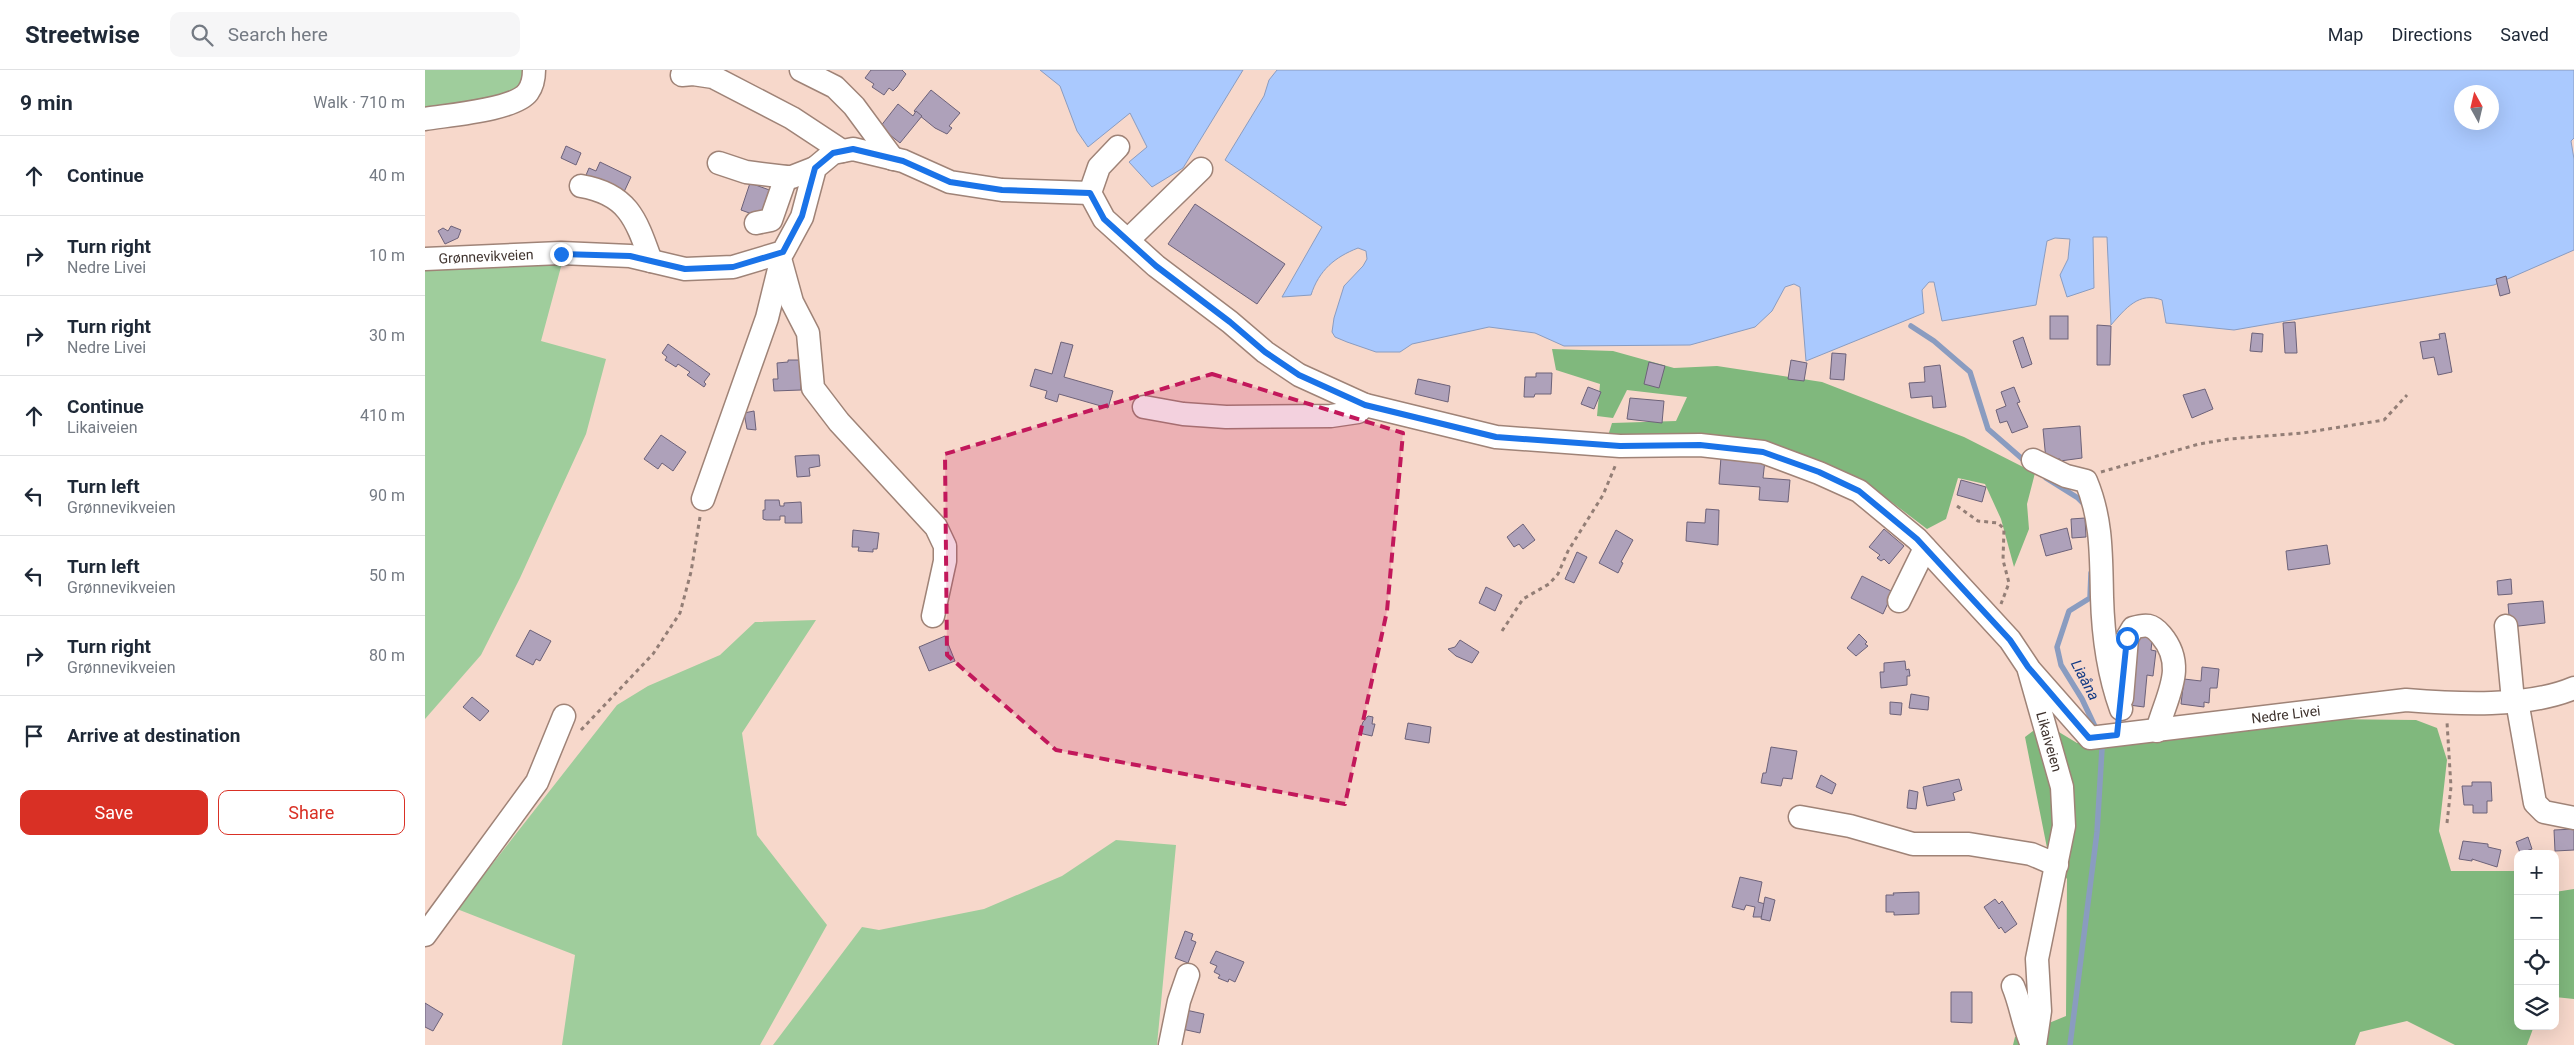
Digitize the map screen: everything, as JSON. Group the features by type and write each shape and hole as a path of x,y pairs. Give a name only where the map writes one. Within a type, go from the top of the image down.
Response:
{"street":[{"path":"425,119 510,104 527,94 534,82 534,70"},
{"path":"801,70 835,87 854,106 893,159"},
{"path":"694,74 713,77 793,118 843,151"},
{"path":"719,163 746,172 792,177 815,168 833,153 853,149 893,159 950,182 1002,190 1090,193 1099,167 1118,147"},
{"path":"703,498 767,318 782,257 802,216 815,168"},
{"path":"1128,240 1201,169"},
{"path":"756,223 771,220 786,177"},
{"path":"581,186 611,194 628,210 641,232 651,261"},
{"name":"Likaiveien","path":"1090,193 1104,219 1156,266 1230,322 1265,352 1299,375 1365,405 1496,437 1620,446 1700,445 1763,452 1819,472 1859,491 1925,548 2010,640 2028,667 2062,787 2064,826 2037,959 2040,1011 2034,1045"},
{"name":"Grønnevikveien","path":"425,259 561,254 630,256 685,269 733,267 782,257"},
{"path":"782,257 792,302 808,333 813,388 855,440 936,528 945,546 945,561 933,616"},
{"path":"1144,407 1202,416 1321,416 1353,414 1365,405"},
{"path":"2033,460 2057,472 2086,481 2099,522 2106,649 2111,683 2121,709"},
{"path":"1899,601 1925,548"},
{"path":"2117,735 2127,638 2133,628 2146,624 2155,628 2174,655 2171,693 2163,708 2157,731"},
{"path":"2506,626 2515,701 2535,803 2544,812 2574,818"},
{"name":"Nedre Livei","path":"2028,667 2089,738 2406,700 2447,704 2515,701 2574,688"},
{"path":"425,935 537,782 564,716"},
{"path":"1801,817 1851,826 1913,844 1969,844 2031,854 2057,866"},
{"path":"1171,1045 1179,1001 1188,975"},
{"path":"2013,986 2022,1008 2024,1027 2034,1045"}],"path":[{"path":"2086,481 2102,471 2126,463 2199,444 2384,420 2407,395"},
{"path":"1501,631 1523,599 1549,584 1558,574 1572,544 1610,481 1620,446"},
{"path":"578,733 653,654 680,613 691,572 703,498"},
{"path":"1957,506 1978,521 1998,523 2004,529 2003,560 2009,583 2000,606 1989,616"},
{"path":"2447,704 2451,787 2447,823"}],"highlighted area":[{"path":"1212,374 1403,433 1387,611 1345,804 1056,750 947,655 945,454"}],"green space":[{"path":"425,70 527,70 517,93 425,113"},
{"path":"562,263 541,341 606,359 586,434 520,578 481,655 425,719 425,265"},
{"path":"1552,349 1613,351 1674,368 1717,366 1822,382 1964,437 2035,473 2027,504 2029,529 2014,567 2001,519 1985,484 1958,478 1946,519 1927,529 1860,478 1823,465 1607,439 1612,423 1676,421 1687,397 1627,390 1613,418 1597,416 1600,384 1556,370"},
{"path":"816,620 742,733 757,835 827,925 760,1045 562,1045 575,955 457,909 617,705 648,686 720,655 755,622"},
{"path":"2320,719 2416,720 2437,728 2447,760 2439,831 2451,871 2514,871 2514,1030 2533,1030 2527,1045 2455,1045 2407,1021 2360,1032 2355,1045 2013,1045 2015,1037 2066,1016 2067,879 2048,853 2025,737 2044,723 2077,743 2102,744"},
{"path":"1116,840 1176,845 1157,1045 773,1045 862,927 879,930 984,909 1062,876"},
{"path":"2574,889 2574,999 2559,997 2559,891"}],"water":[{"path":"1040,70 1243,70 1183,168 1152,187 1129,162 1147,147 1130,113 1088,147 1077,131 1060,86"},
{"path":"1277,70 2574,70 2574,138 2571,141 2574,159 2574,250 2494,285 2234,330 2166,323 2162,300 2154,298 2146,298 2133,303 2111,325 2107,237 2093,237 2094,288 2067,297 2060,275 2068,259 2070,239 2055,238 2047,241 2036,305 1942,321 1934,282 1929,282 1922,290 1924,313 1806,361 1800,287 1794,284 1785,287 1772,311 1755,327 1690,345 1564,346 1535,333 1489,327 1412,344 1400,352 1376,352 1335,337 1332,332 1334,318 1344,286 1363,266 1367,259 1366,251 1358,248 1335,260 1318,278 1311,295 1282,297 1322,227 1225,160 1264,96 1269,80"}],"building":[{"path":"871,70 902,70 906,74 893,91 889,88 884,95 872,87 874,84 865,78"},
{"path":"931,90 960,113 949,126 952,128 947,134 935,128 914,111"},
{"path":"898,104 913,116 916,111 922,116 900,143 880,127"},
{"path":"566,146 581,153 576,165 561,158"},
{"path":"600,162 631,177 624,192 584,180 589,168 596,171"},
{"path":"750,183 775,192 766,219 741,210"},
{"path":"1195,204 1285,264 1257,304 1168,244"},
{"path":"451,226 461,230 458,238 445,244 438,231 443,228 448,231"},
{"path":"2506,276 2510,293 2500,296 2496,279"},
{"path":"2050,316 2068,316 2068,339 2050,339"},
{"path":"2295,322 2297,353 2285,353 2283,323"},
{"path":"2097,325 2111,326 2110,365 2097,365"},
{"path":"2252,333 2263,334 2262,352 2250,351"},
{"path":"2445,333 2452,372 2438,375 2434,357 2423,359 2420,342 2440,339 2439,334"},
{"path":"2023,337 2032,364 2022,368 2013,341"},
{"path":"1061,342 1073,345 1064,377 1113,391 1108,408 1059,394 1057,402 1045,398 1047,391 1030,386 1035,369 1052,374"},
{"path":"668,344 710,374 704,382 706,384 704,387 687,375 690,372 678,364 676,367 665,360 667,357 662,353"},
{"path":"1832,353 1846,354 1844,380 1830,379"},
{"path":"788,360 800,360 801,390 774,391 773,379 778,379 777,363 788,362"},
{"path":"1791,360 1807,363 1804,381 1788,379"},
{"path":"1649,362 1665,366 1659,388 1644,384"},
{"path":"1940,365 1946,407 1933,408 1932,396 1911,398 1909,383 1925,382 1924,367"},
{"path":"1536,373 1552,373 1551,394 1535,394 1534,397 1524,397 1525,377 1536,377"},
{"path":"1418,379 1450,386 1448,402 1415,394"},
{"path":"1588,387 1601,392 1594,409 1581,404"},
{"path":"2014,387 2020,402 2017,403 2028,427 2012,433 2007,421 2000,423 1996,410 2006,406 2001,392"},
{"path":"2205,389 2213,409 2192,418 2183,395"},
{"path":"1630,398 1664,401 1662,423 1627,419"},
{"path":"754,411 756,430 747,429 744,413"},
{"path":"2080,426 2082,458 2060,461 2060,459 2046,460 2043,429"},
{"path":"661,435 686,452 673,471 662,463 658,469 644,459"},
{"path":"819,455 820,466 809,468 810,476 797,477 795,456"},
{"path":"1721,457 1765,460 1763,478 1790,480 1788,502 1759,500 1760,487 1719,484"},
{"path":"1961,480 1986,487 1982,502 1957,495"},
{"path":"765,500 779,500 780,506 784,506 784,503 801,502 802,523 785,523 785,516 780,516 780,520 763,519"},
{"path":"1706,509 1719,510 1718,545 1686,541 1687,522 1705,523"},
{"path":"2085,518 2086,537 2072,538 2071,519"},
{"path":"1523,524 1535,540 1523,549 1519,544 1514,547 1507,537"},
{"path":"2067,528 2072,549 2046,556 2040,535"},
{"path":"1884,529 1904,546 1889,564 1884,559 1881,561 1877,558 1880,555 1869,547"},
{"path":"853,530 879,533 877,549 873,549 873,552 858,551 859,547 852,547"},
{"path":"1616,530 1633,540 1621,562 1623,563 1618,573 1599,563"},
{"path":"2327,545 2330,564 2288,570 2286,551"},
{"path":"1577,552 1587,557 1574,583 1565,579"},
{"path":"1862,576 1893,592 1883,614 1851,598"},
{"path":"2511,579 2512,594 2498,595 2497,581"},
{"path":"1486,587 1502,595 1495,611 1479,603"},
{"path":"2543,601 2545,623 2510,627 2508,604"},
{"path":"530,630 551,641 540,661 536,659 533,665 516,656"},
{"path":"2133,631 2153,633 2151,650 2156,651 2153,676 2147,675 2144,707 2129,705"},
{"path":"1859,634 1867,642 1865,644 1868,646 1856,656 1847,648"},
{"path":"945,636 955,661 929,671 919,647"},
{"path":"1460,640 1479,652 1472,663 1456,656 1448,649 1455,647"},
{"path":"1905,661 1906,670 1909,669 1910,676 1907,676 1907,685 1881,688 1880,672 1884,672 1884,663"},
{"path":"2202,667 2219,669 2217,688 2210,688 2209,703 2204,702 2204,707 2181,704 2184,679 2201,681"},
{"path":"1911,694 1929,697 1928,710 1909,708"},
{"path":"472,697 489,711 480,721 463,707"},
{"path":"1890,702 1902,703 1901,715 1890,714"},
{"path":"1368,716 1373,717 1372,724 1375,724 1372,736 1359,733 1363,722"},
{"path":"1408,723 1431,727 1429,743 1405,739"},
{"path":"1771,747 1797,751 1792,779 1783,778 1781,786 1761,783 1763,773 1766,773"},
{"path":"1821,775 1836,784 1832,794 1816,787"},
{"path":"1959,779 1962,790 1953,793 1955,800 1927,806 1923,787"},
{"path":"2472,782 2491,782 2492,801 2487,801 2487,813 2473,813 2473,805 2464,805 2462,786 2472,786"},
{"path":"1909,790 1918,792 1916,809 1907,808"},
{"path":"2574,829 2574,850 2555,850 2554,830"},
{"path":"2528,837 2532,849 2519,850 2516,842"},
{"path":"2463,841 2488,844 2488,847 2501,850 2497,867 2472,859 2472,861 2459,859"},
{"path":"1740,877 1762,882 1758,902 1765,904 1762,917 1753,917 1755,907 1746,905 1744,910 1732,907"},
{"path":"1919,892 1919,914 1894,915 1894,912 1886,912 1886,895"},
{"path":"1765,897 1775,900 1770,921 1761,919"},
{"path":"1995,899 1999,904 2002,901 2017,924 2005,933 2001,927 1999,929 1984,907"},
{"path":"1185,931 1193,934 1191,940 1196,942 1188,963 1175,958"},
{"path":"1216,951 1244,962 1235,982 1229,979 1228,982 1218,978 1220,975 1214,972 1217,966 1210,963"},
{"path":"1951,992 1972,992 1972,1023 1951,1022"},
{"path":"425,1003 443,1014 433,1031 425,1027"},
{"path":"1186,1010 1204,1014 1200,1033 1182,1029"}],"waterway":[{"name":"Liaåna","path":"1911,326 1934,341 1970,372 1988,429 2027,463"},
{"name":"Liaåna","path":"2046,478 2078,498 2085,505"},
{"name":"Liaåna","path":"2091,573 2090,598 2069,611 2057,647 2061,665 2082,699 2098,733"},
{"name":"Liaåna","path":"2070,1045 2097,832 2102,749 2100,742"}],"route":[{"path":"561,254 630,256 685,269 733,267 783,252 802,216 815,168 833,153 853,149 903,161 950,182 1002,190 1090,193 1104,219 1156,266 1230,322 1265,352 1299,375 1365,405 1496,437 1620,446 1700,445 1763,452 1819,472 1859,491 1917,539 1989,616 2010,640 2028,667 2049,689 2089,738 2117,735 2122,702 2127,638"}]}
